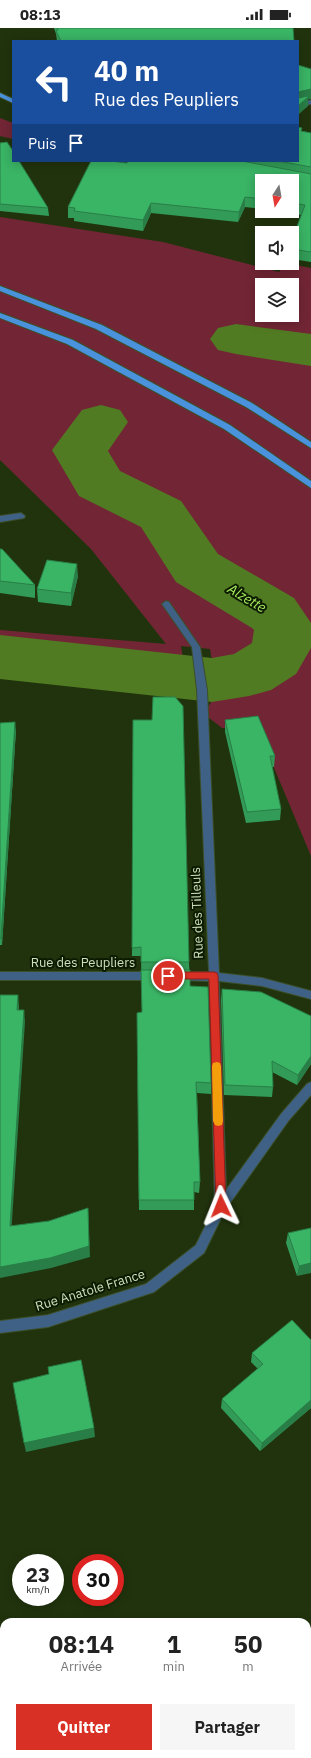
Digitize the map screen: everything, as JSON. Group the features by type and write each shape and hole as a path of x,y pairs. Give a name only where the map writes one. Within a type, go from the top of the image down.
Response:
{"main road":[{"path":"0,95 12,101"},
{"path":"0,288 99,328 249,405 311,446"},
{"path":"0,315 70,342 227,427 311,485"}],"street":[{"path":"299,105 311,102"},
{"path":"0,519 21,516"},
{"name":"Rue des Tilleuls","path":"166,604 196,648 202,690 214,976 221,1206 200,1249"},
{"name":"Rue des Peupliers","path":"0,976 214,976 288,987 311,996"},
{"path":"221,1206 285,1117 311,1087"},
{"name":"Rue Anatole France","path":"0,1327 48,1321 150,1288 200,1249"}],"shaded area":[{"path":"0,118 12,123 12,139 0,136"},
{"path":"0,217 163,242 255,266 255,270 271,270 279,272 280,270 299,270 299,266 311,268 311,856 257,727 222,728 204,714 217,692 210,649 181,646 188,689 0,669 0,630 166,644 91,549 0,460"}],"building":[{"path":"57,28 293,28 294,40 60,40 56,31 58,30"},
{"path":"299,65 311,69 311,89 299,92"},
{"path":"309,96 299,105 299,98"},
{"path":"299,127 302,128 301,131 311,133 311,167 284,162 299,162"},
{"path":"7,142 12,150 12,162 20,162 48,208 0,204 0,143"},
{"path":"90,162 247,162 311,174 311,252 299,250 299,226 297,226 305,205 299,204 299,174 255,174 255,198 245,197 239,212 151,203 143,220 74,211 75,208 68,207"},
{"path":"0,549 2,549 35,585 0,581"},
{"path":"47,560 77,564 71,593 37,589"},
{"path":"153,697 175,697 183,706 189,962 141,962 141,947 132,948 133,720 152,720"},
{"path":"258,716 275,756 270,756 281,809 247,812 225,720"},
{"path":"15,722 1,938 0,938 0,723"},
{"path":"141,970 190,970 190,986 208,987 211,1083 196,1082 200,1182 194,1182 194,1200 139,1200 137,1013 142,1012"},
{"path":"222,989 261,992 311,1016 311,1056 298,1075 272,1061 273,1087 225,1085"},
{"path":"0,995 18,995 17,1010 24,1010 10,1226 49,1221 88,1208 89,1246 50,1258 0,1267"},
{"path":"311,1228 311,1263 299,1266 288,1233"},
{"path":"292,1320 311,1340 311,1400 262,1443 222,1399 263,1364 252,1353"},
{"path":"81,1360 94,1428 24,1443 13,1383 49,1374 48,1367"}],"waterway":[{"name":"Alzette","path":"236,339 311,350"},
{"name":"Alzette","path":"0,657 212,680 249,674 274,659 283,644 284,629 273,613 197,568 161,514 99,483 80,450 101,422"}],"slow traffic":[{"path":"217,1066 218,1121"}],"route":[{"path":"168,976 214,976 221,1206"}]}
